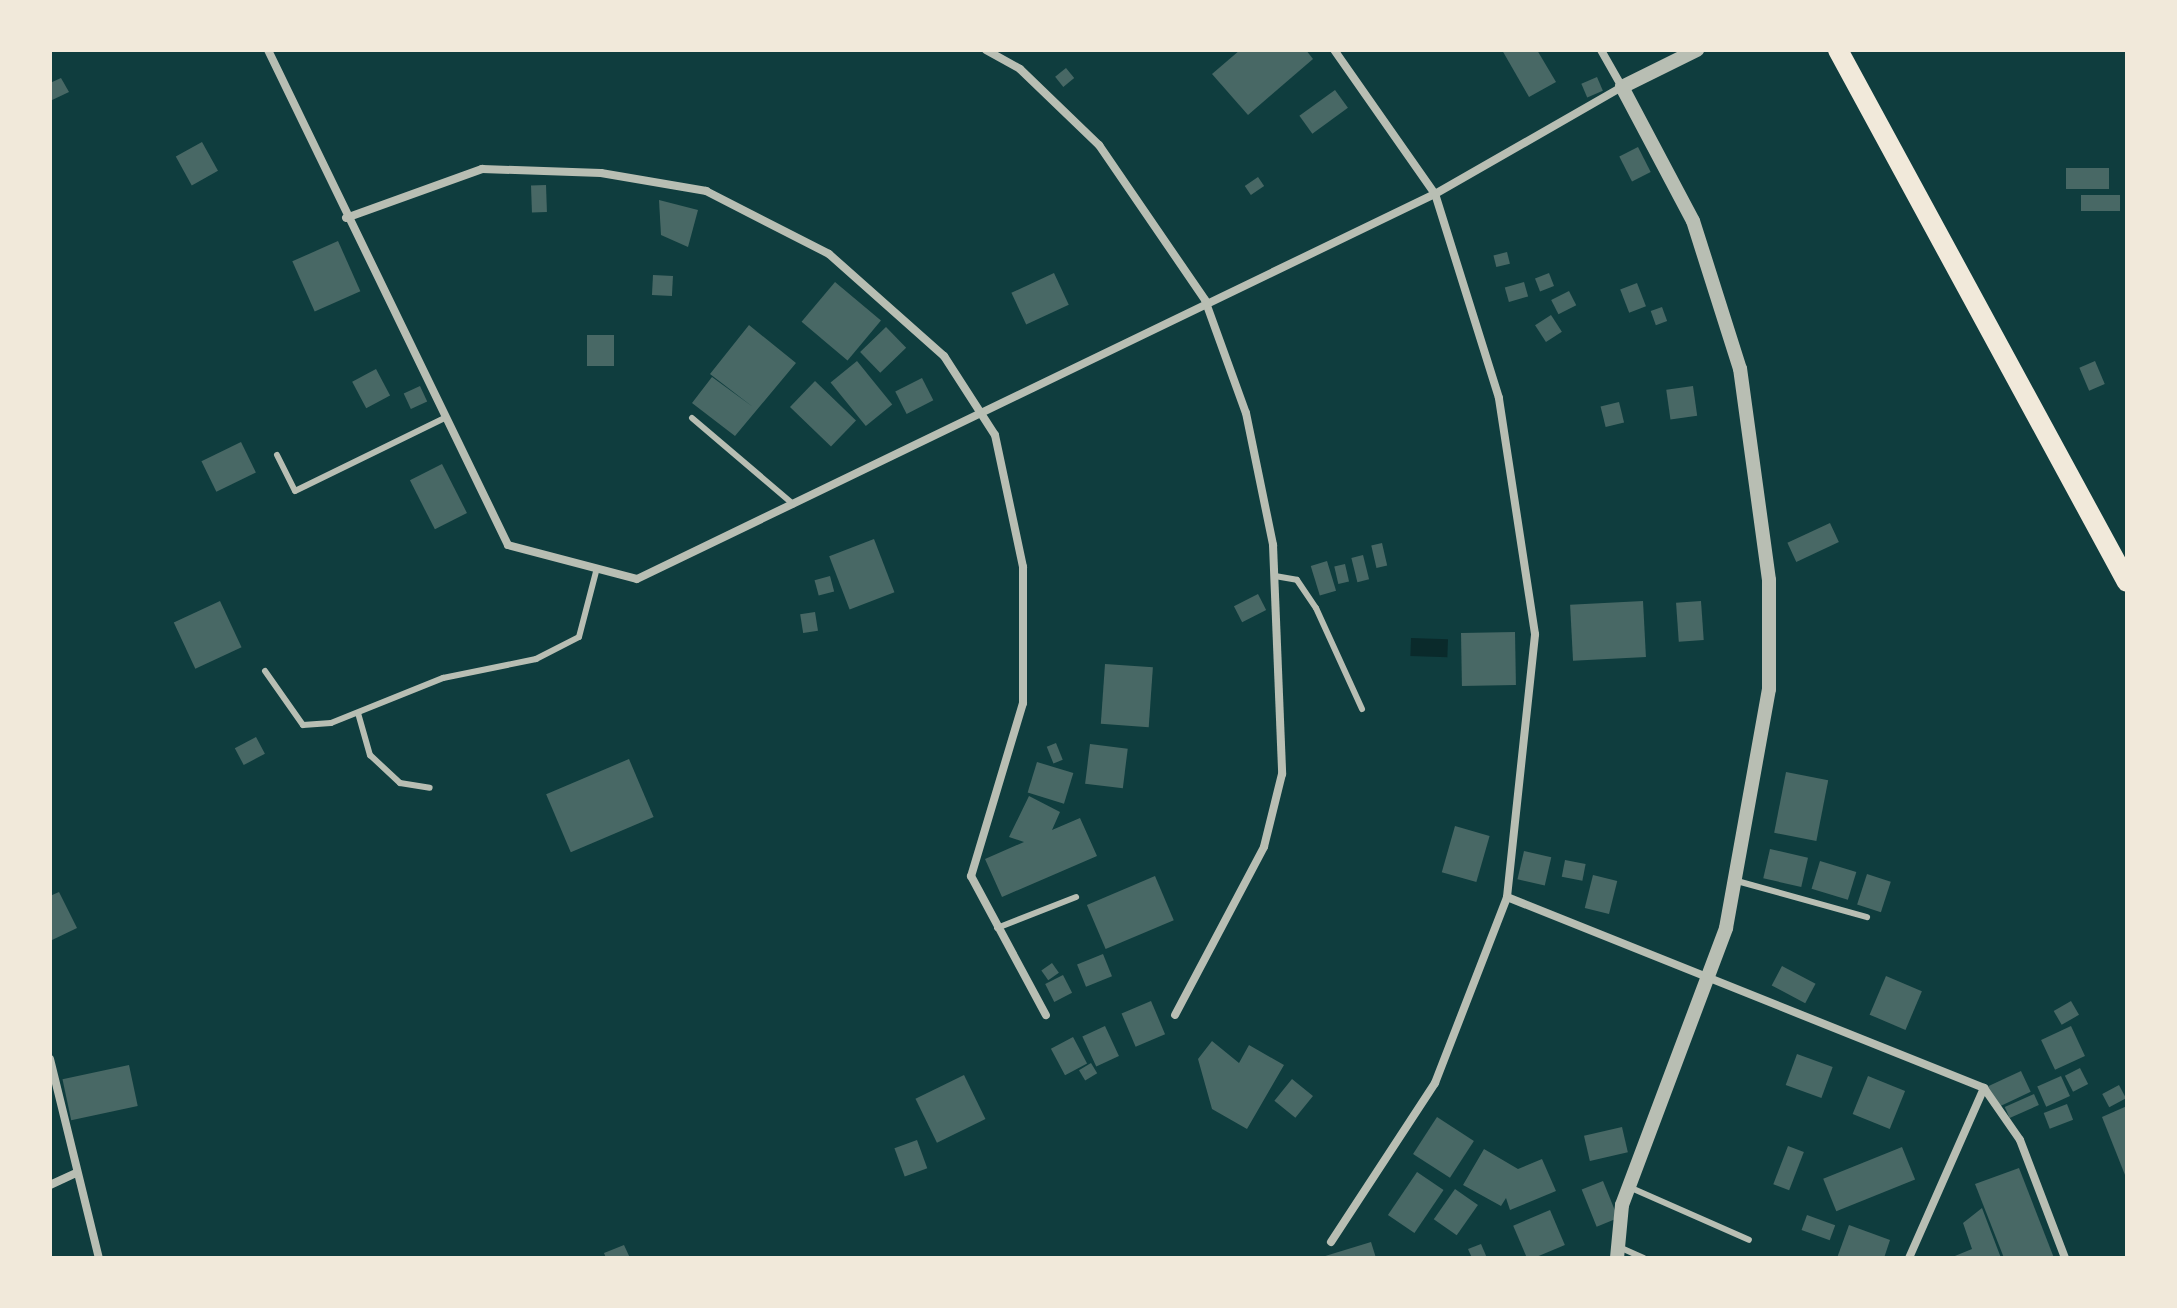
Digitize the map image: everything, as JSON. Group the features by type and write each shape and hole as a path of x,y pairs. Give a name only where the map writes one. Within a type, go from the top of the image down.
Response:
{"main road":[{"path":"1838,50 2127,582"}],"street":[{"path":"268,50 346,218 508,545 637,579 982,413 1205,300 1435,194 1622,87 1697,50"},
{"path":"986,50 1020,69 1099,145 1205,300 1246,413 1275,576 1282,774 1264,847 1175,1015"},
{"path":"1331,1242 1435,1083 1507,897 1535,634 1499,398 1435,194 1334,50"},
{"path":"1601,50 1693,221 1747,405 1771,655 1737,881 1712,978 1629,1187 1616,1252"},
{"path":"346,218 482,169 601,173 706,191 829,254 944,356 995,435 1023,567 1023,703 971,876 1046,1015"},
{"path":"1507,897 1984,1088 2020,1140 2065,1258"},
{"path":"50,1059 74,1174 99,1258"},
{"path":"1909,1258 1984,1088"},
{"path":"50,1185 74,1174"}],"lane":[{"path":"277,455 295,491 445,418"},
{"path":"692,418 793,504"},
{"path":"265,671 303,725 358,713 443,678 536,659 579,637 597,568"},
{"path":"1275,576 1297,580 1316,608 1362,709"},
{"path":"358,713 370,755 400,783 430,788"},
{"path":"1737,881 1867,917"},
{"path":"997,928 1076,897"},
{"path":"1629,1187 1749,1240"},
{"path":"1616,1252 1644,1258"}],"water":[{"path":"1411,638 1448,639 1447,657 1410,656"}],"building":[{"path":"1240,50 1306,50 1313,59 1248,115 1212,74"},
{"path":"1502,50 1537,50 1556,82 1529,97"},
{"path":"1066,68 1074,78 1063,87 1055,77"},
{"path":"1597,77 1603,91 1587,97 1581,84"},
{"path":"61,78 69,92 50,101 50,83"},
{"path":"1335,90 1348,108 1312,134 1299,116"},
{"path":"202,142 218,171 192,185 176,157"},
{"path":"1638,147 1651,172 1632,181 1619,157"},
{"path":"2066,168 2109,168 2109,189 2066,189"},
{"path":"1258,177 1264,186 1251,195 1245,186"},
{"path":"546,185 547,212 532,213 531,186"},
{"path":"2081,195 2120,195 2120,211 2081,211"},
{"path":"659,200 698,210 688,247 661,235"},
{"path":"338,241 360,291 315,312 292,261"},
{"path":"1507,252 1510,264 1496,267 1493,255"},
{"path":"1054,273 1069,305 1026,325 1011,293"},
{"path":"1549,273 1554,286 1540,291 1535,278"},
{"path":"653,275 673,276 672,296 652,295"},
{"path":"835,282 881,321 848,360 802,322"},
{"path":"1524,282 1528,296 1509,302 1505,288"},
{"path":"1637,283 1646,306 1629,313 1620,289"},
{"path":"1569,291 1576,305 1558,314 1551,300"},
{"path":"1662,307 1667,321 1656,325 1651,311"},
{"path":"1551,315 1562,332 1546,342 1535,325"},
{"path":"749,325 796,363 735,436 692,403 712,377 753,407 710,374"},
{"path":"886,327 906,348 880,373 860,352"},
{"path":"587,335 614,335 614,366 587,366"},
{"path":"857,361 892,405 866,426 831,382"},
{"path":"2095,361 2105,384 2089,391 2079,368"},
{"path":"376,369 390,395 366,408 352,382"},
{"path":"922,378 933,400 907,414 895,392"},
{"path":"815,381 856,421 831,446 790,407"},
{"path":"420,386 427,401 411,409 404,394"},
{"path":"1693,386 1697,416 1670,419 1666,390"},
{"path":"1619,402 1624,422 1606,427 1601,407"},
{"path":"241,442 256,473 216,492 201,461"},
{"path":"442,464 467,513 435,529 410,480"},
{"path":"1830,523 1839,542 1796,562 1787,543"},
{"path":"874,539 894,592 850,609 829,556"},
{"path":"1382,543 1387,565 1376,568 1371,545"},
{"path":"1363,555 1369,579 1357,582 1351,558"},
{"path":"1327,561 1336,591 1320,596 1311,566"},
{"path":"1345,564 1349,582 1338,584 1334,566"},
{"path":"830,576 834,591 819,596 815,580"},
{"path":"1258,594 1266,610 1242,622 1234,606"},
{"path":"220,601 242,647 195,669 174,623"},
{"path":"1643,601 1646,657 1573,661 1570,605"},
{"path":"1701,601 1704,640 1679,642 1676,603"},
{"path":"815,612 818,631 803,633 800,614"},
{"path":"1515,632 1516,685 1462,686 1461,633"},
{"path":"1105,664 1153,667 1149,727 1101,724"},
{"path":"256,737 265,754 244,765 235,748"},
{"path":"1056,743 1063,760 1053,763 1047,747"},
{"path":"1090,744 1128,749 1123,788 1085,784"},
{"path":"629,759 654,817 571,852 546,794"},
{"path":"1037,762 1073,773 1064,804 1028,793"},
{"path":"1786,772 1828,780 1816,841 1774,833"},
{"path":"1029,796 1060,812 1052,830 1080,818 1097,856 1002,897 985,859 1024,842 1009,837"},
{"path":"1455,826 1490,836 1476,882 1442,872"},
{"path":"1770,849 1808,858 1801,887 1763,878"},
{"path":"1524,851 1551,857 1545,886 1517,879"},
{"path":"1565,860 1586,864 1582,881 1562,877"},
{"path":"1820,861 1856,872 1848,900 1812,889"},
{"path":"1867,874 1891,882 1881,912 1857,904"},
{"path":"1593,875 1617,881 1609,914 1585,908"},
{"path":"1155,876 1174,920 1106,949 1087,905"},
{"path":"59,892 77,928 50,941 50,896"},
{"path":"1103,954 1112,976 1086,987 1077,964"},
{"path":"1052,963 1059,973 1048,980 1041,970"},
{"path":"1782,966 1816,984 1805,1003 1772,985"},
{"path":"1063,975 1072,993 1054,1002 1045,984"},
{"path":"1886,976 1922,991 1905,1030 1870,1015"},
{"path":"1151,1001 1165,1034 1136,1047 1122,1014"},
{"path":"2071,1001 2079,1015 2062,1025 2054,1011"},
{"path":"1105,1026 1119,1056 1096,1066 1082,1037"},
{"path":"2071,1026 2085,1056 2055,1070 2041,1040"},
{"path":"1073,1037 1087,1063 1065,1075 1051,1049"},
{"path":"1212,1041 1239,1063 1249,1045 1284,1065 1247,1129 1212,1109 1198,1059"},
{"path":"1797,1054 1833,1067 1821,1098 1786,1085"},
{"path":"1091,1063 1097,1073 1085,1080 1079,1070"},
{"path":"129,1065 138,1106 71,1120 62,1079"},
{"path":"2080,1068 2088,1084 2073,1092 2065,1076"},
{"path":"2021,1071 2031,1092 1996,1108 1987,1087"},
{"path":"964,1075 985,1119 937,1143 915,1099"},
{"path":"1868,1076 1905,1091 1890,1129 1853,1114"},
{"path":"2061,1076 2070,1096 2046,1107 2037,1087"},
{"path":"1292,1079 1313,1096 1295,1118 1274,1101"},
{"path":"2119,1085 2126,1098 2109,1107 2102,1094"},
{"path":"2034,1094 2039,1105 2010,1118 2005,1107"},
{"path":"2067,1104 2073,1120 2050,1129 2044,1113"},
{"path":"2127,1106 2127,1180 2102,1117"},
{"path":"1437,1117 1474,1141 1450,1178 1413,1154"},
{"path":"1622,1127 1628,1152 1590,1161 1584,1136"},
{"path":"917,1140 927,1168 905,1176 894,1148"},
{"path":"1788,1146 1804,1152 1789,1190 1773,1184"},
{"path":"1902,1147 1915,1179 1836,1211 1823,1179"},
{"path":"1484,1149 1518,1169 1542,1159 1556,1191 1510,1210 1506,1198 1501,1206 1463,1185"},
{"path":"2019,1168 2054,1258 2004,1258 1975,1184"},
{"path":"1417,1172 1444,1190 1414,1233 1388,1215"},
{"path":"1603,1181 1618,1218 1597,1227 1582,1190"},
{"path":"1455,1189 1478,1205 1457,1235 1434,1219"},
{"path":"1982,1208 2001,1258 1950,1258 1972,1249 1963,1223"},
{"path":"1550,1210 1565,1245 1527,1258 1513,1226"},
{"path":"1807,1215 1835,1225 1830,1240 1802,1230"},
{"path":"1849,1225 1890,1240 1884,1258 1837,1258"},
{"path":"1371,1242 1376,1258 1322,1257"},
{"path":"1481,1244 1487,1258 1472,1258 1468,1249"},
{"path":"624,1245 630,1258 606,1258 604,1253"}]}
